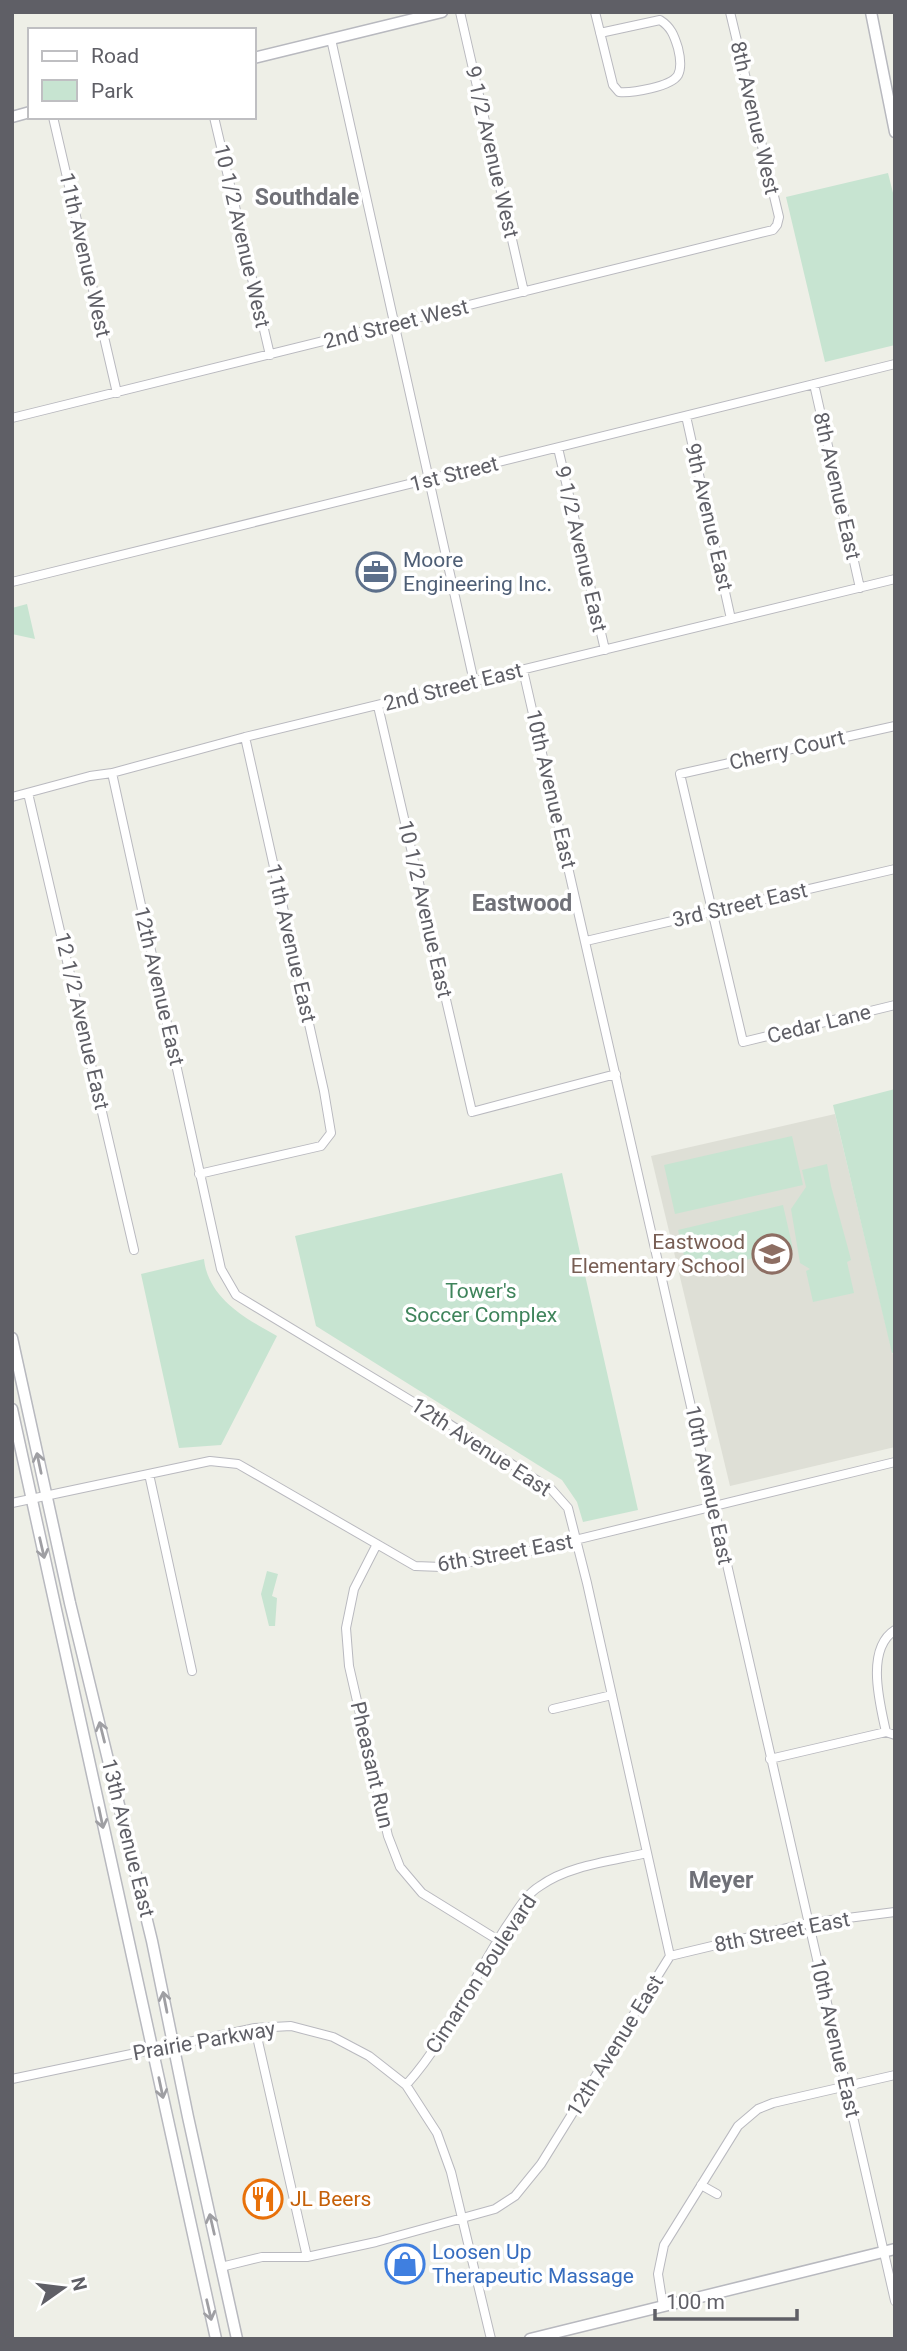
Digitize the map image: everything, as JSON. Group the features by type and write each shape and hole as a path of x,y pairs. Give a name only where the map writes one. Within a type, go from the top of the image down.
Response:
{"main road":[{"path":"256,58 442,12"},
{"path":"871,12 895,132"},
{"name":"13th Avenue East","path":"12,1338 46,1496 152,1941 237,2339"},
{"name":"13th Avenue East","path":"12,1409 216,2339"},
{"path":"530,2339 889,2251"}],"street":[{"name":"9 1/2 Avenue West","path":"460,12 524,292"},
{"path":"595,12 600,33 613,85 619,92 629,93 670,83 678,75 680,59 674,33 660,20 600,33"},
{"name":"8th Avenue West","path":"730,12 779,217 777,225"},
{"path":"331,39 474,682"},
{"name":"11th Avenue West","path":"53,119 117,393"},
{"name":"10 1/2 Avenue West","path":"214,119 270,355"},
{"name":"2nd Street West","path":"12,418 769,232 777,225"},
{"name":"1st Street","path":"12,582 895,364"},
{"name":"8th Avenue East","path":"814,384 860,588"},
{"name":"9th Avenue East","path":"686,416 731,618"},
{"name":"9 1/2 Avenue East","path":"558,448 605,650"},
{"name":"2nd Street East","path":"12,797 245,737 895,579"},
{"name":"10th Avenue East","path":"523,670 770,1759 889,2251 895,2301"},
{"name":"10 1/2 Avenue East","path":"378,705 472,1112 616,1074"},
{"name":"Cherry Court","path":"712,912 680,774 895,726"},
{"name":"11th Avenue East","path":"199,1174 321,1146 331,1133 245,737"},
{"name":"12th Avenue East","path":"112,773 221,1269 236,1296 443,1420 552,1490 568,1508 670,1956 536,2172 515,2196 495,2209 463,2219 307,2257 262,2257 221,2267"},
{"name":"12 1/2 Avenue East","path":"28,793 134,1250"},
{"name":"3rd Street East","path":"586,941 895,869"},
{"name":"Cedar Lane","path":"712,912 743,1042 895,1005"},
{"name":"6th Street East","path":"12,1503 211,1461 238,1464 415,1566 442,1567 526,1552 895,1462"},
{"path":"149,1474 192,1671"},
{"name":"Pheasant Run","path":"377,1545 354,1589 346,1628 349,1666 388,1836 400,1867 422,1893 498,1940"},
{"path":"770,1759 891,1734 877,1689 878,1660 887,1635 895,1630"},
{"path":"553,1709 612,1695"},
{"name":"Cimarron Boulevard","path":"405,2085 428,2056 498,1940 538,1886 577,1870 647,1853"},
{"name":"8th Street East","path":"670,1956 808,1923 895,1912"},
{"name":"Prairie Parkway","path":"12,2079 255,2028 291,2026 333,2037 369,2056 405,2085 437,2133 451,2172 491,2339"},
{"path":"255,2028 307,2257"},
{"path":"663,2305 658,2274 664,2245 738,2126 747,2116 773,2103 895,2075"},
{"path":"701,2185 717,2194"}],"shaded area":[{"name":"Eastwood Elementary School","path":"835,1114 895,1363 895,1447 730,1486 651,1156"}],"green space":[{"path":"888,173 895,201 895,345 825,362 786,197"},
{"path":"27,604 35,639 12,634 12,608"},
{"path":"895,1089 895,1352 892,1353 833,1105"},
{"path":"792,1136 803,1185 675,1214 664,1165"},
{"path":"827,1164 851,1260 847,1262 854,1293 813,1302 806,1271 810,1269 800,1263 791,1209 806,1187 802,1170"},
{"name":"Tower's Soccer Complex","path":"562,1173 638,1510 583,1522 577,1502 562,1480 316,1326 295,1236"},
{"path":"783,1205 793,1249 688,1273 678,1230"},
{"path":"204,1259 213,1285 230,1306 277,1336 221,1445 179,1448 141,1274"},
{"path":"267,1571 278,1574 272,1596 277,1598 275,1626 269,1626 261,1594"}],"place":[{"name":"Moore Engineering Inc.","path":"376,572"},
{"name":"Eastwood Elementary School","path":"772,1254"},
{"name":"JL Beers","path":"263,2199"},
{"name":"Loosen Up Therapeutic Massage","path":"405,2264"}],"district":[{"name":"Southdale","path":"307,197"},
{"name":"Eastwood","path":"522,903"},
{"name":"Meyer","path":"721,1880"}]}
